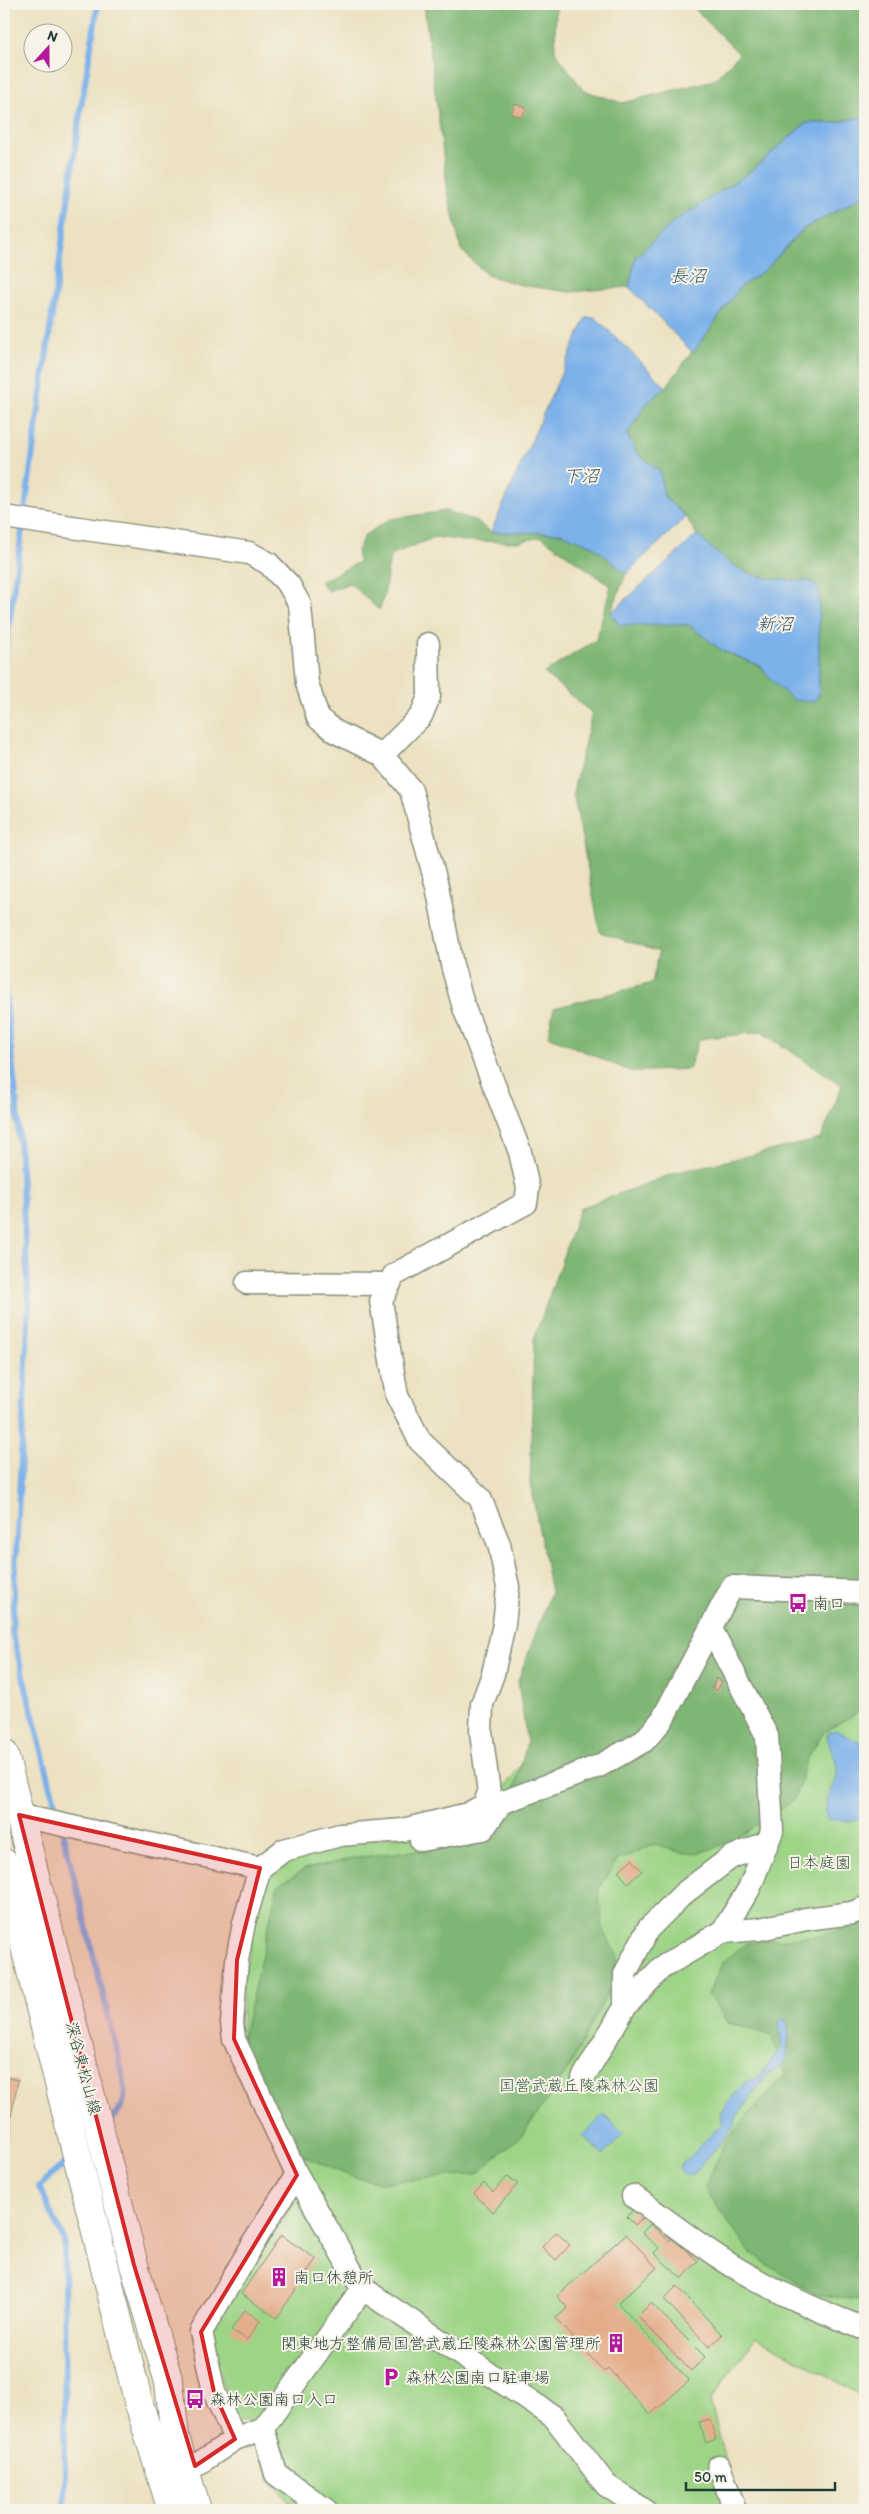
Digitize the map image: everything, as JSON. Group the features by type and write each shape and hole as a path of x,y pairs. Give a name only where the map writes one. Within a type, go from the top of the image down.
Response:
{"main road":[{"name":"深谷東松山線","path":"4,1754 12,1813 97,2116 134,2265 195,2466 213,2510"},
{"name":"深谷東松山線","path":"4,1863 139,2404 172,2510"},
{"name":"深谷東松山線","path":"169,2382 176,2437 197,2510"},
{"name":"深谷東松山線","path":"139,2404 146,2473 153,2510"}],"street":[{"path":"4,517 249,553 268,562 289,585 300,605 307,683 318,718 336,732 382,755 411,790 437,886 452,965 464,1008 520,1152 528,1188 526,1203 394,1275 381,1301 397,1396 420,1441 480,1498 499,1544 508,1586 504,1624 492,1674 482,1704 482,1732 489,1793 484,1804 468,1814 404,1830 340,1835 284,1850 260,1868 252,1892 237,1960 232,2024 234,2039 297,2175 356,2279 372,2295 554,2417 606,2485 644,2510"},
{"path":"382,755 421,716 429,697 428,644"},
{"path":"247,1283 390,1284"},
{"path":"252,1892 288,1864 322,1852 401,1843 483,1829 501,1803 599,1766 644,1740 662,1720 732,1587 865,1592"},
{"path":"711,1630 724,1649 767,1736 772,1831 750,1889 722,1932"},
{"path":"12,1813 260,1868"},
{"path":"625,2007 625,1974 648,1929 683,1894 730,1858 768,1842"},
{"path":"583,2078 625,2007 661,1968 722,1932 760,1929 806,1919 852,1913 865,1908"},
{"path":"235,2439 214,2392 201,2332 297,2175"},
{"path":"634,2196 729,2264 766,2286 814,2310 865,2329"},
{"path":"195,2466 235,2439 264,2428 364,2287"},
{"path":"264,2428 276,2474 326,2510"},
{"path":"720,2466 735,2510"}],"highlighted area":[{"path":"19,1815 260,1868 237,1960 234,2039 297,2175 201,2332 214,2392 235,2439 195,2466 134,2265"}],"green space":[{"path":"424,4 556,4 555,51 583,90 622,103 714,80 739,54 690,4 865,4 865,116 834,123 806,123 750,172 636,257 629,287 569,292 521,285 487,275 461,250 448,193"},
{"path":"865,195 865,1708 824,1732 806,1760 795,1799 744,1833 716,1848 702,1852 685,1853 655,1844 618,1860 598,1890 603,1930 618,1957 607,1994 569,2068 524,2133 477,2174 380,2183 350,2176 294,2152 241,2045 278,1885 305,1869 360,1857 478,1843 508,1814 527,1743 518,1681 551,1592 530,1483 534,1339 580,1208 678,1172 821,1139 842,1085 761,1032 699,1039 689,1069 632,1072 548,1036 554,1008 652,983 659,952 600,932 573,792 592,713 544,673 596,640 611,586 542,537 517,542 465,541 435,537 391,555 384,596 379,610 350,583 328,591 320,582 359,562 357,551 365,535 390,519 446,511 474,520 491,532 561,533 593,546 626,574 611,612 619,624 689,625 721,650 761,667 772,681 815,702 819,693 819,589 750,575 724,561 697,535 686,517 664,497 660,471 638,454 627,434 646,404 666,387 740,287 766,269 804,229"},
{"name":"国営武蔵丘陵森林公園","path":"865,1072 865,2397 756,2337 710,2400 729,2473 745,2510 306,2510 288,2501 269,2478 247,2420 235,2423 209,2340 213,2325 308,2180 241,2045 243,1983 256,1913 267,1875 289,1855 325,1844 413,1835 501,1791 600,1663 823,1205"},
{"path":"865,1922 865,2301 814,2294 751,2253 704,2189 726,2140 785,2075 772,2036 728,2022 708,1995 722,1963 746,1943 823,1935"}],"water":[{"name":"長沼","path":"865,116 865,195 803,229 766,269 740,287 693,353 629,287 636,257 675,221 750,172 806,123 834,123"},
{"name":"下沼","path":"595,317 666,387 646,404 627,435 638,454 660,471 664,497 686,517 626,574 593,546 561,533 491,532 586,318"},
{"name":"新沼","path":"697,535 725,559 748,573 774,579 810,581 819,589 819,693 815,702 793,700 772,681 761,666 721,650 689,625 619,625 611,613"},
{"path":"835,1730 865,1742 865,1814 857,1820 827,1819 826,1806 837,1774 837,1767 828,1742 827,1733"},
{"path":"784,2018 789,2034 785,2063 767,2076 736,2118 735,2126 696,2171 690,2176 683,2173 679,2167 723,2123 720,2113 745,2082 757,2079 782,2047 779,2022"},
{"path":"604,2115 624,2134 603,2155 583,2136"}],"building":[{"path":"515,104 526,108 522,117 511,114"},
{"path":"716,1678 722,1681 717,1691 712,1688"},
{"path":"632,1859 642,1871 628,1883 618,1871"},
{"path":"4,2077 18,2080 5,2150 4,2150"},
{"path":"508,2176 518,2184 493,2212 474,2194 484,2183 493,2192"},
{"path":"635,2207 644,2216 635,2225 627,2217"},
{"path":"650,2224 669,2241 672,2238 698,2261 682,2279 654,2253 659,2248 642,2233"},
{"path":"556,2232 570,2245 556,2260 542,2247"},
{"name":"関東地方整備局国営武蔵丘陵森林公園管理所","path":"626,2234 657,2268 618,2303 689,2381 650,2415 608,2368 604,2372 556,2318 568,2308 557,2296"},
{"name":"南口休憩所","path":"281,2235 316,2259 277,2318 241,2294"},
{"path":"677,2286 722,2335 709,2347 664,2299"},
{"path":"651,2303 705,2357 691,2371 638,2316"},
{"path":"245,2310 260,2321 247,2340 231,2330"},
{"path":"710,2419 716,2439 706,2443 699,2422"}],"waterway":[{"path":"4,660 81,107 98,4"},
{"path":"4,983 17,1107 29,1304 12,1632 59,1819"},
{"path":"62,1829 123,2075 125,2092 123,2103 117,2113 105,2125"},
{"path":"65,2510 64,2240 39,2187 70,2158"}],"place":[{"name":"南口","path":"798,1603"},
{"name":"南口休憩所","path":"279,2277"},
{"name":"関東地方整備局国営武蔵丘陵森林公園管理所","path":"616,2343"},
{"name":"森林公園南口駐車場","path":"391,2377"},
{"name":"森林公園南口入口","path":"195,2399"}],"park label":[{"name":"日本庭園","path":"819,1862"}]}
